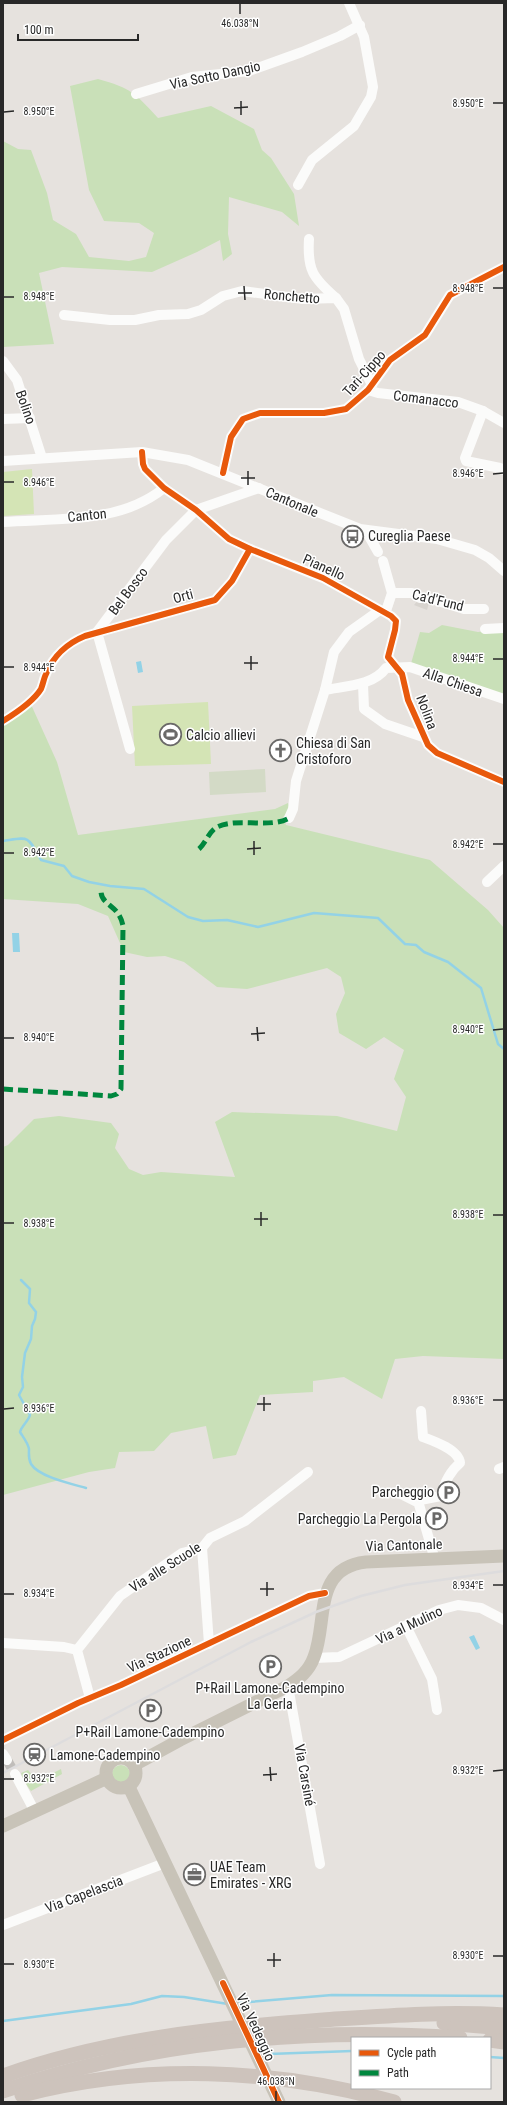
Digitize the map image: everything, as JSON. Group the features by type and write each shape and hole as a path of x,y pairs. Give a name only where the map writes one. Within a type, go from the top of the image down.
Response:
{"highway":[{"path":"3,2076 81,2054 152,2039 230,2028 426,2014 504,2014"},
{"path":"299,2022 407,2021 504,2028"},
{"path":"3,2091 58,2074 112,2061 176,2049 238,2041 343,2035 421,2037"},
{"path":"491,2040 504,2042"},
{"path":"3,2100 48,2088 101,2079 199,2073 284,2079 341,2089 394,2102"}],"main road":[{"name":"Via Cantonale","path":"314,1658 325,1593 338,1574 357,1563 504,1556"},
{"path":"134,1765 174,1743 288,1686 302,1676 314,1658"},
{"path":"123,1758 134,1765 135,1778 129,1787 117,1788 110,1784 107,1778 107,1768 115,1760 123,1758"},
{"path":"3,1826 34,1810 107,1778"},
{"name":"Via Vedeggio","path":"129,1787 279,2102"}],"street":[{"path":"298,185 312,160 354,126 371,97 373,87 364,37 349,3"},
{"name":"Via Sotto Dangio","path":"136,94 192,77 249,71 302,52 340,36 360,25"},
{"path":"309,239 308,258 310,266 323,287 336,298"},
{"name":"Tarì-Cippo","path":"223,473 231,437 234,430 243,419 260,413 333,412 346,409 370,387 390,360 425,335 450,295 504,267"},
{"name":"Ronchetto","path":"64,315 110,320 135,320 155,315 188,314 201,310 223,296 242,291 303,299 336,298 339,300 344,309 359,360 370,387"},
{"name":"Bolino","path":"3,361 16,380 30,418 42,458"},
{"name":"Comanacco","path":"370,387 378,393 458,402 483,411 504,423"},
{"path":"483,411 465,458 466,461 504,470"},
{"path":"3,419 30,418"},
{"name":"Cantonale","path":"3,461 142,452 188,460 366,531 426,537 459,544 475,550 504,571"},
{"name":"Pianello","path":"142,452 142,464 145,469 164,488 196,510 229,539 323,578 383,611"},
{"name":"Canton","path":"3,522 92,516 123,511 148,500 164,488"},
{"name":"Bel Bosco","path":"97,632 166,540 196,510 260,488"},
{"path":"289,818 293,809 296,781 325,690 334,652 349,632 383,611 392,593 381,556 366,531"},
{"name":"Orti","path":"3,721 16,712 40,689 46,672 62,650 71,642 97,632 215,600 232,581 250,549"},
{"name":"Ca'd'Fund","path":"392,593 412,593 420,598 428,598 464,608 484,609"},
{"name":"Nolina","path":"383,611 396,621 388,657 402,674 408,700 428,746 437,753 504,782"},
{"path":"485,629 504,628"},
{"path":"97,632 130,749"},
{"path":"325,690 363,684 381,675 386,668 397,667"},
{"name":"Alla Chiesa","path":"397,667 410,667 504,700"},
{"path":"363,684 364,709 385,724 423,737"},
{"path":"487,882 504,866"},
{"path":"397,1492 418,1501 441,1496 444,1484 460,1461 455,1453 436,1441 423,1437 421,1411"},
{"name":"Via alle Scuole","path":"77,1650 120,1596 182,1553 202,1548 210,1538 245,1521 308,1472"},
{"path":"418,1501 435,1560"},
{"path":"202,1548 209,1644"},
{"name":"Via Stazione","path":"3,1740 309,1596 325,1593"},
{"name":"Via al Mulino","path":"314,1658 339,1657 439,1610 458,1605 481,1608 504,1620"},
{"path":"406,1626 432,1679 438,1710"},
{"path":"3,1643 64,1647 77,1650 90,1698"},
{"name":"Via Carsiné","path":"288,1686 320,1864"},
{"path":"3,1740 3,1748"},
{"path":"15,1774 34,1810"},
{"name":"Via Capelascia","path":"3,1925 165,1863"}],"green space":[{"path":"98,79 118,85 132,92 158,118 211,106 254,129 262,150 271,158 294,194 299,226 282,212 229,197 228,234 232,254 223,261 220,240 152,272 62,267 39,273 54,344 3,347 3,141 18,149 31,150 47,193 53,220 76,234 89,257 129,261 146,257 154,233 139,223 104,221 89,190 70,86"},
{"path":"32,469 34,514 3,516 3,472"},
{"path":"442,625 478,632 504,628 504,699 410,667 420,632 429,633"},
{"path":"29,700 57,762 78,835 275,809 288,803 291,810 283,817 286,825 430,860 488,910 504,928 504,1359 423,1356 395,1359 382,1399 344,1377 313,1381 313,1392 260,1395 236,1455 213,1459 206,1426 171,1433 154,1451 119,1452 115,1468 89,1472 3,1495 3,1147 8,1145 34,1119 59,1116 111,1123 119,1134 115,1148 129,1169 143,1175 161,1172 235,1177 215,1122 232,1112 337,1116 397,1131 406,1097 394,1079 404,1050 384,1037 366,1049 339,1033 336,1014 345,993 341,977 327,968 247,989 217,987 184,962 165,956 147,957 124,952 108,916 78,904 3,899 3,721"},
{"name":"Calcio allievi","path":"208,702 211,764 135,766 132,706"},
{"path":"265,769 266,792 210,795 209,772"},
{"path":"121,1765 127,1768 130,1774 127,1780 121,1783 115,1780 112,1774 115,1768"},
{"path":"61,1769 62,1774 31,1791 23,1780 21,1773 28,1770 37,1781"}],"shaded area":[{"path":"420,598 429,603 427,610 414,605"}],"water":[{"path":"141,661 143,672 138,673 136,662"},
{"path":"12,933 19,933 20,952 13,952"},
{"path":"474,1635 480,1648 476,1650 469,1637"}],"waterway":[{"path":"3,841 18,839 27,840 33,846 41,860 64,866 72,876 89,882 110,886 144,889 188,917 203,921 227,920 258,927 314,913 378,918 405,944 416,945 424,952 448,962 481,988 498,1044 504,1049"},
{"path":"21,1280 30,1289 29,1303 36,1312 32,1326 31,1339 25,1353 22,1377 23,1387 19,1395 30,1415 20,1432 28,1445 29,1460 35,1469 56,1479 86,1488"},
{"path":"237,2003 332,1995 504,1996"},
{"path":"3,2021 131,2004 162,1996 184,1997 228,2004"},
{"path":"269,2054 351,2051"},
{"path":"491,2057 504,2058"}],"tunnel":[{"path":"7,1760 15,1774"}],"railway":[{"path":"3,1773 251,1642 316,1612 361,1596 405,1585 504,1571"}],"marked path":[{"path":"199,849 214,829 225,824 273,823 289,818"},
{"path":"3,1089 111,1096 117,1094 121,1089 123,926 118,913 104,900 101,891"}],"cycle path":[{"path":"223,473 231,437 243,419 260,413 324,413 346,409 368,390 390,360 425,335 450,295 504,267"},
{"path":"142,452 145,469 164,488 196,510 229,539 323,578 391,616 396,621 388,657 402,674 408,700 428,745 437,753 504,782"},
{"path":"3,721 24,707 38,694 49,667 67,646 85,636 215,600 232,581 250,549"},
{"path":"3,1740 78,1703 121,1685 309,1596 325,1593"},
{"path":"223,1983 279,2102"}],"place":[{"name":"Cureglia Paese","path":"353,536"},
{"name":"Calcio allievi","path":"171,735"},
{"name":"Chiesa di San Cristoforo","path":"281,751"},
{"name":"Parcheggio","path":"449,1492"},
{"name":"Parcheggio La Pergola","path":"437,1519"},
{"name":"P+Rail Lamone-Cadempino La Gerla","path":"270,1666"},
{"name":"P+Rail Lamone-Cadempino","path":"150,1710"},
{"name":"Lamone-Cadempino","path":"34,1755"},
{"name":"UAE Team Emirates - XRG","path":"195,1875"}]}
